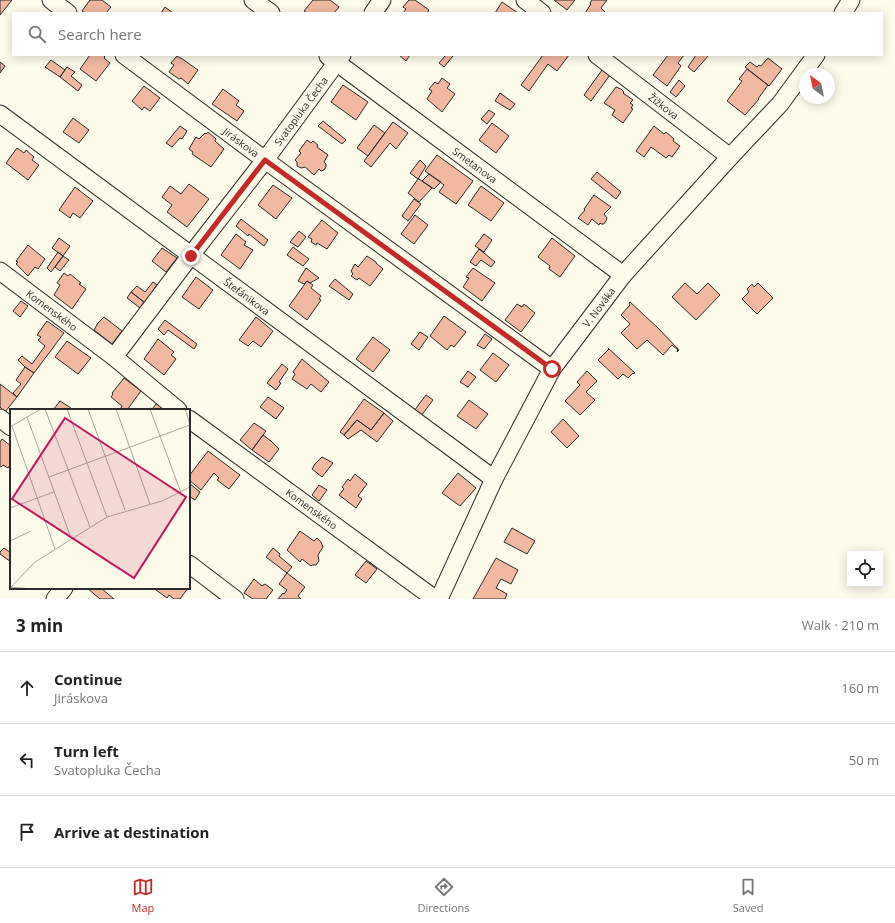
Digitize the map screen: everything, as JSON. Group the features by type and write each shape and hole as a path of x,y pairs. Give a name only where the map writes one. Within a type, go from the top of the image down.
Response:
{"street":[{"path":"51,0 67,12"},
{"path":"253,0 270,12"},
{"path":"374,12 382,0"},
{"path":"525,0 541,12"},
{"path":"844,12 851,0"},
{"name":"Jiráskova","path":"125,56 265,160 552,369"},
{"name":"Žižkova","path":"598,56 730,157"},
{"name":"V. Nováka","path":"439,599 494,478 552,369 624,275 730,157 780,104 815,56"},
{"name":"Svatopluka Čecha","path":"114,357 265,160 335,57"},
{"name":"Smetanova","path":"335,57 624,275"},
{"name":"Štefánikova","path":"0,114 494,478"},
{"name":"Komenského","path":"0,272 114,357 176,409"},
{"path":"0,418 10,426"},
{"name":"Komenského","path":"190,420 435,599"},
{"path":"190,565 235,599"},
{"path":"56,599 63,589"}],"building":[{"path":"0,0 12,0 0,15"},
{"path":"90,0 102,0 111,7 107,12 82,11"},
{"path":"313,0 330,0 339,7 335,12 304,11"},
{"path":"409,0 415,0 429,10 428,12 404,12 406,9 403,7"},
{"path":"554,0 575,0 567,10"},
{"path":"592,0 607,0 601,8 605,12 586,12 591,4 590,3"},
{"path":"502,2 517,12 496,12"},
{"path":"165,7 172,12 162,12"},
{"path":"89,56 104,56 104,58 110,63 96,81 80,69"},
{"path":"177,56 198,70 188,84 181,78 179,79 169,72 174,65 171,63"},
{"path":"400,56 409,56 406,61"},
{"path":"445,56 453,56 444,67 439,63"},
{"path":"542,56 568,56 557,71 548,64 529,91 521,85"},
{"path":"667,56 683,56 678,63 681,66 667,86 653,75"},
{"path":"695,56 708,56 694,72 688,67"},
{"path":"768,58 782,69 769,86 745,67 750,62 757,67 759,65 761,66"},
{"path":"51,60 65,70 60,77 45,67"},
{"path":"0,62 5,66 0,73"},
{"path":"67,67 75,72 71,76 82,85 78,91 60,77"},
{"path":"747,69 768,85 759,99 745,115 727,101 742,81 739,79"},
{"path":"602,70 610,75 591,101 584,95"},
{"path":"442,78 450,84 447,88 455,94 442,112 427,99 432,91 429,89 435,82 438,84"},
{"path":"679,80 685,86 676,97 670,92"},
{"path":"343,85 368,102 356,120 331,102"},
{"path":"144,86 160,98 150,111 144,107 142,110 132,101"},
{"path":"616,87 621,89 624,92 623,93 633,100 630,103 633,105 631,108 633,109 623,123 612,115 615,110 604,103"},
{"path":"223,89 239,101 236,105 244,111 237,121 212,104"},
{"path":"500,93 515,104 510,110 495,101"},
{"path":"489,110 495,114 487,124 481,119"},
{"path":"73,118 89,130 79,143 63,132"},
{"path":"323,121 346,140 342,144 318,126"},
{"path":"393,122 408,133 396,149 390,143 371,167 364,161"},
{"path":"492,123 509,136 496,153 479,140"},
{"path":"374,125 385,133 368,156 357,148"},
{"path":"180,126 187,131 182,139 180,138 172,147 166,143"},
{"path":"654,126 664,134 666,132 674,139 673,141 680,146 672,157 669,155 666,158 651,147 644,157 636,151"},
{"path":"208,132 224,149 211,167 192,154 193,152 189,149 196,137 199,139"},
{"path":"307,140 311,143 313,141 318,145 317,147 328,155 324,162 326,167 324,170 321,171 319,169 314,175 305,167 301,168 297,166 297,162 295,160 301,153 299,151"},
{"path":"17,148 24,153 26,150 34,157 32,160 39,165 28,180 6,163"},
{"path":"437,155 473,181 456,204 439,192 444,185 425,171"},
{"path":"420,160 426,166 418,179 410,173"},
{"path":"597,172 621,192 616,199 591,179"},
{"path":"429,174 441,182 434,189 422,181"},
{"path":"418,179 432,188 419,202 408,193"},
{"path":"189,184 209,199 187,227 167,212 172,205 162,197 170,186 181,194"},
{"path":"273,185 292,198 276,219 258,205"},
{"path":"481,186 504,203 491,221 468,205"},
{"path":"75,187 93,201 80,218 73,213 70,218 59,210"},
{"path":"594,195 611,207 604,214 607,218 604,224 600,223 599,225 592,219 588,225 578,218"},
{"path":"414,199 421,204 408,221 402,216"},
{"path":"415,215 428,225 414,244 401,234"},
{"path":"241,219 268,240 264,246 236,226"},
{"path":"322,220 338,233 327,249 317,243 316,245 311,242 312,239 308,237"},
{"path":"299,231 306,237 298,247 290,242"},
{"path":"236,234 246,242 244,245 253,250 240,269 221,255"},
{"path":"484,234 492,240 484,252 475,246"},
{"path":"59,238 70,246 63,256 52,248"},
{"path":"552,238 575,256 560,277 549,269 550,266 538,257"},
{"path":"28,245 45,259 38,269 35,267 28,276 16,264 18,262 16,261"},
{"path":"293,247 309,259 303,266 287,255"},
{"path":"162,248 177,258 166,272 152,261"},
{"path":"479,249 495,262 491,267 481,260 476,266 470,262"},
{"path":"58,252 63,256 51,272 47,268"},
{"path":"63,256 69,260 60,271 55,267"},
{"path":"367,256 383,269 370,286 359,278 357,280 351,276 353,274 351,271 355,264 358,267"},
{"path":"306,268 319,278 310,283 307,281 304,284 298,281"},
{"path":"473,268 495,283 482,301 463,287 469,278 466,277"},
{"path":"64,273 68,276 70,274 86,289 72,309 54,295 60,285 57,283"},
{"path":"196,277 213,290 199,309 182,297"},
{"path":"335,279 353,294 349,300 329,286"},
{"path":"307,281 313,285 311,288 321,296 319,299 321,300 307,320 289,306"},
{"path":"153,282 157,285 145,303 131,292 137,286 145,292"},
{"path":"685,283 697,294 708,283 720,295 696,320 672,297"},
{"path":"758,283 773,298 757,314 742,299 749,292 747,289 752,284 754,287"},
{"path":"131,292 144,302 140,308 127,298"},
{"path":"21,301 28,306 20,317 13,311"},
{"path":"630,302 679,350 677,352 678,350 672,345 663,355 647,340 637,349 621,333 630,324 621,315 630,305"},
{"path":"517,304 522,307 524,304 535,313 521,332 505,320"},
{"path":"444,316 466,332 454,347 451,345 447,350 430,336"},
{"path":"104,317 122,331 112,344 94,330"},
{"path":"256,317 273,331 261,347 253,341 248,346 239,340"},
{"path":"165,320 197,344 194,349 168,330 164,335 158,329"},
{"path":"47,321 64,333 34,373 18,360 22,356 32,364 45,346 38,340 41,337 37,335"},
{"path":"420,332 428,337 419,350 411,344"},
{"path":"485,334 492,339 484,349 477,345"},
{"path":"373,337 390,350 373,372 356,359"},
{"path":"158,339 174,352 171,355 176,359 164,375 144,359"},
{"path":"67,341 91,358 78,374 55,357"},
{"path":"608,348 635,373 628,378 623,374 618,379 598,360 609,349"},
{"path":"493,353 509,365 496,382 480,370"},
{"path":"302,359 329,382 321,392 311,384 307,389 292,379 295,374 293,372"},
{"path":"282,364 288,369 279,382 281,383 276,390 267,383"},
{"path":"25,367 34,373 17,397 13,393 21,384 16,380"},
{"path":"468,371 476,377 468,387 460,382"},
{"path":"587,371 597,381 586,392 595,400 580,415 565,401 580,385 577,382"},
{"path":"124,378 141,391 128,409 121,408 122,406 111,397 113,394 112,393"},
{"path":"0,384 17,397 5,412 0,407"},
{"path":"426,395 433,400 421,416 414,411"},
{"path":"268,397 284,408 276,419 260,407"},
{"path":"364,399 384,413 371,430 357,420 344,435 340,432"},
{"path":"469,400 488,414 476,429 457,416"},
{"path":"60,401 71,408 70,409 54,409"},
{"path":"157,403 166,409 152,409"},
{"path":"384,413 393,421 377,442 361,430 348,439 344,435 357,420 371,430"},
{"path":"563,419 579,436 567,448 551,432"},
{"path":"254,423 266,431 252,450 240,440"},
{"path":"263,435 279,449 269,462 252,450"},
{"path":"2,439 10,445 10,465 8,468 3,465 1,467 0,466 0,442"},
{"path":"208,451 240,475 229,489 217,480 219,478 214,473 201,490 190,481 190,475"},
{"path":"322,457 333,463 322,477 312,469"},
{"path":"458,473 476,488 460,506 442,493"},
{"path":"355,474 367,484 358,496 362,499 356,508 339,495 344,489 342,487 348,479 350,481"},
{"path":"190,484 200,492 195,500 190,497"},
{"path":"319,485 327,490 319,501 312,495"},
{"path":"512,528 535,541 527,554 504,542"},
{"path":"300,531 314,541 317,538 321,542 323,547 318,555 319,561 316,565 311,566 302,559 300,562 287,550"},
{"path":"4,548 10,552 10,561 0,554"},
{"path":"273,548 280,554 279,556 292,567 287,573 266,557"},
{"path":"496,558 518,570 511,584 501,579 496,588 507,594 505,599 473,599"},
{"path":"366,561 377,569 366,583 355,575"},
{"path":"287,573 305,587 298,596 301,599 278,599 287,590 279,584"},
{"path":"254,579 262,586 265,584 273,590 266,599 253,599 244,593"},
{"path":"88,589 102,589 114,599 100,599"},
{"path":"187,589 180,599 174,599 169,595 167,598 156,590"}],"route":[{"path":"191,256 265,160 552,369"}]}
